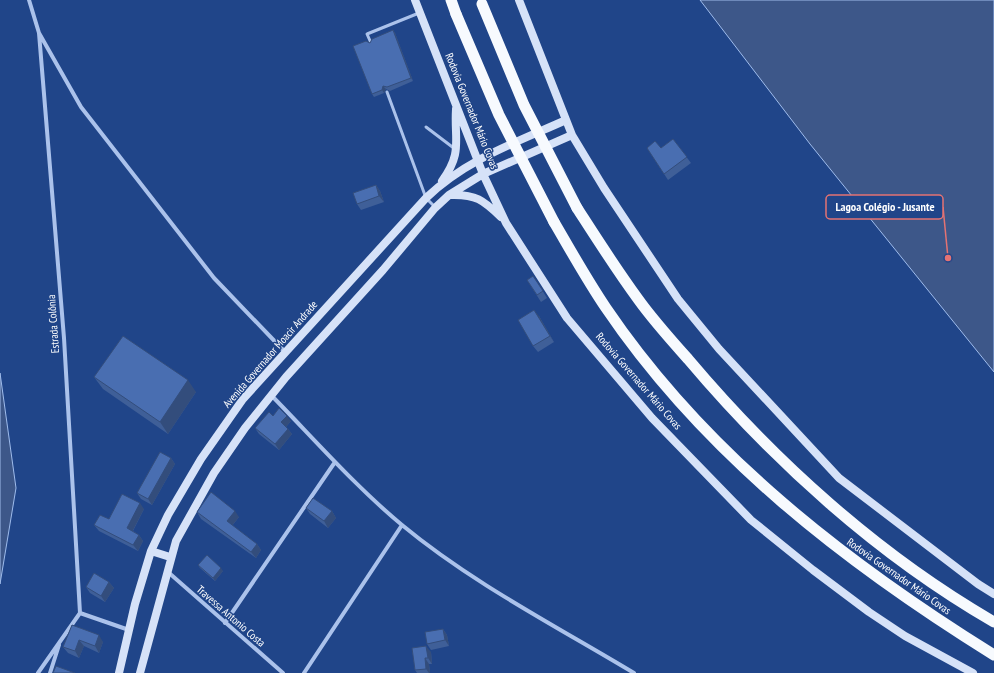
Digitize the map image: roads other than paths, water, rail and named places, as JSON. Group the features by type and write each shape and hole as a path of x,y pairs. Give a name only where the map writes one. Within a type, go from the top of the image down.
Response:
{"highway":[{"name":"Rodovia Governador Mário Covas","path":"451,0 499,115 554,222 606,309 669,388 708,432 791,510 824,538 908,600 994,655"},
{"path":"481,2 524,105 577,208 638,299 655,321 731,409 770,449 844,515 880,544 961,603 994,622"}],"main road":[{"name":"Rodovia Governador Mário Covas","path":"415,0 483,174 506,222 567,318 652,418 752,520 813,570 875,616 905,636 973,673"},
{"path":"519,0 572,135 604,188 678,299 719,349 839,478 978,584 994,594"},
{"path":"439,186 452,167 457,151 456,106"},
{"name":"Avenida Governador Moacir Andrade","path":"119,673 129,630 151,551 168,515 201,459 243,399 426,198 439,186 477,160 566,120"},
{"path":"140,673 170,557 176,541 214,473 245,428 271,395 435,208 450,195 483,174 572,135"},
{"path":"450,195 472,196 483,200 506,222"},
{"path":"151,551 170,557"}],"street":[{"path":"29,0 39,33 86,113 214,278 285,352"},
{"name":"Estrada Colônia","path":"39,33 64,338 80,613"},
{"path":"271,395 335,462 402,525 476,579 634,673"},
{"path":"225,623 335,462"},
{"path":"304,673 402,525"},
{"name":"Travessa Antonio Costa","path":"167,571 284,673"},
{"path":"38,673 80,613 129,630"},
{"path":"50,673 60,641"}],"lane":[{"path":"371,43 367,34 419,13"},
{"path":"387,92 426,198 435,208"},
{"path":"426,127 457,151"}],"water":[{"path":"700,0 994,0 994,372 810,144"},
{"path":"0,373 16,488 0,584"}],"place":[{"name":"Lagoa Colégio - Jusante","path":"948,258"}]}
